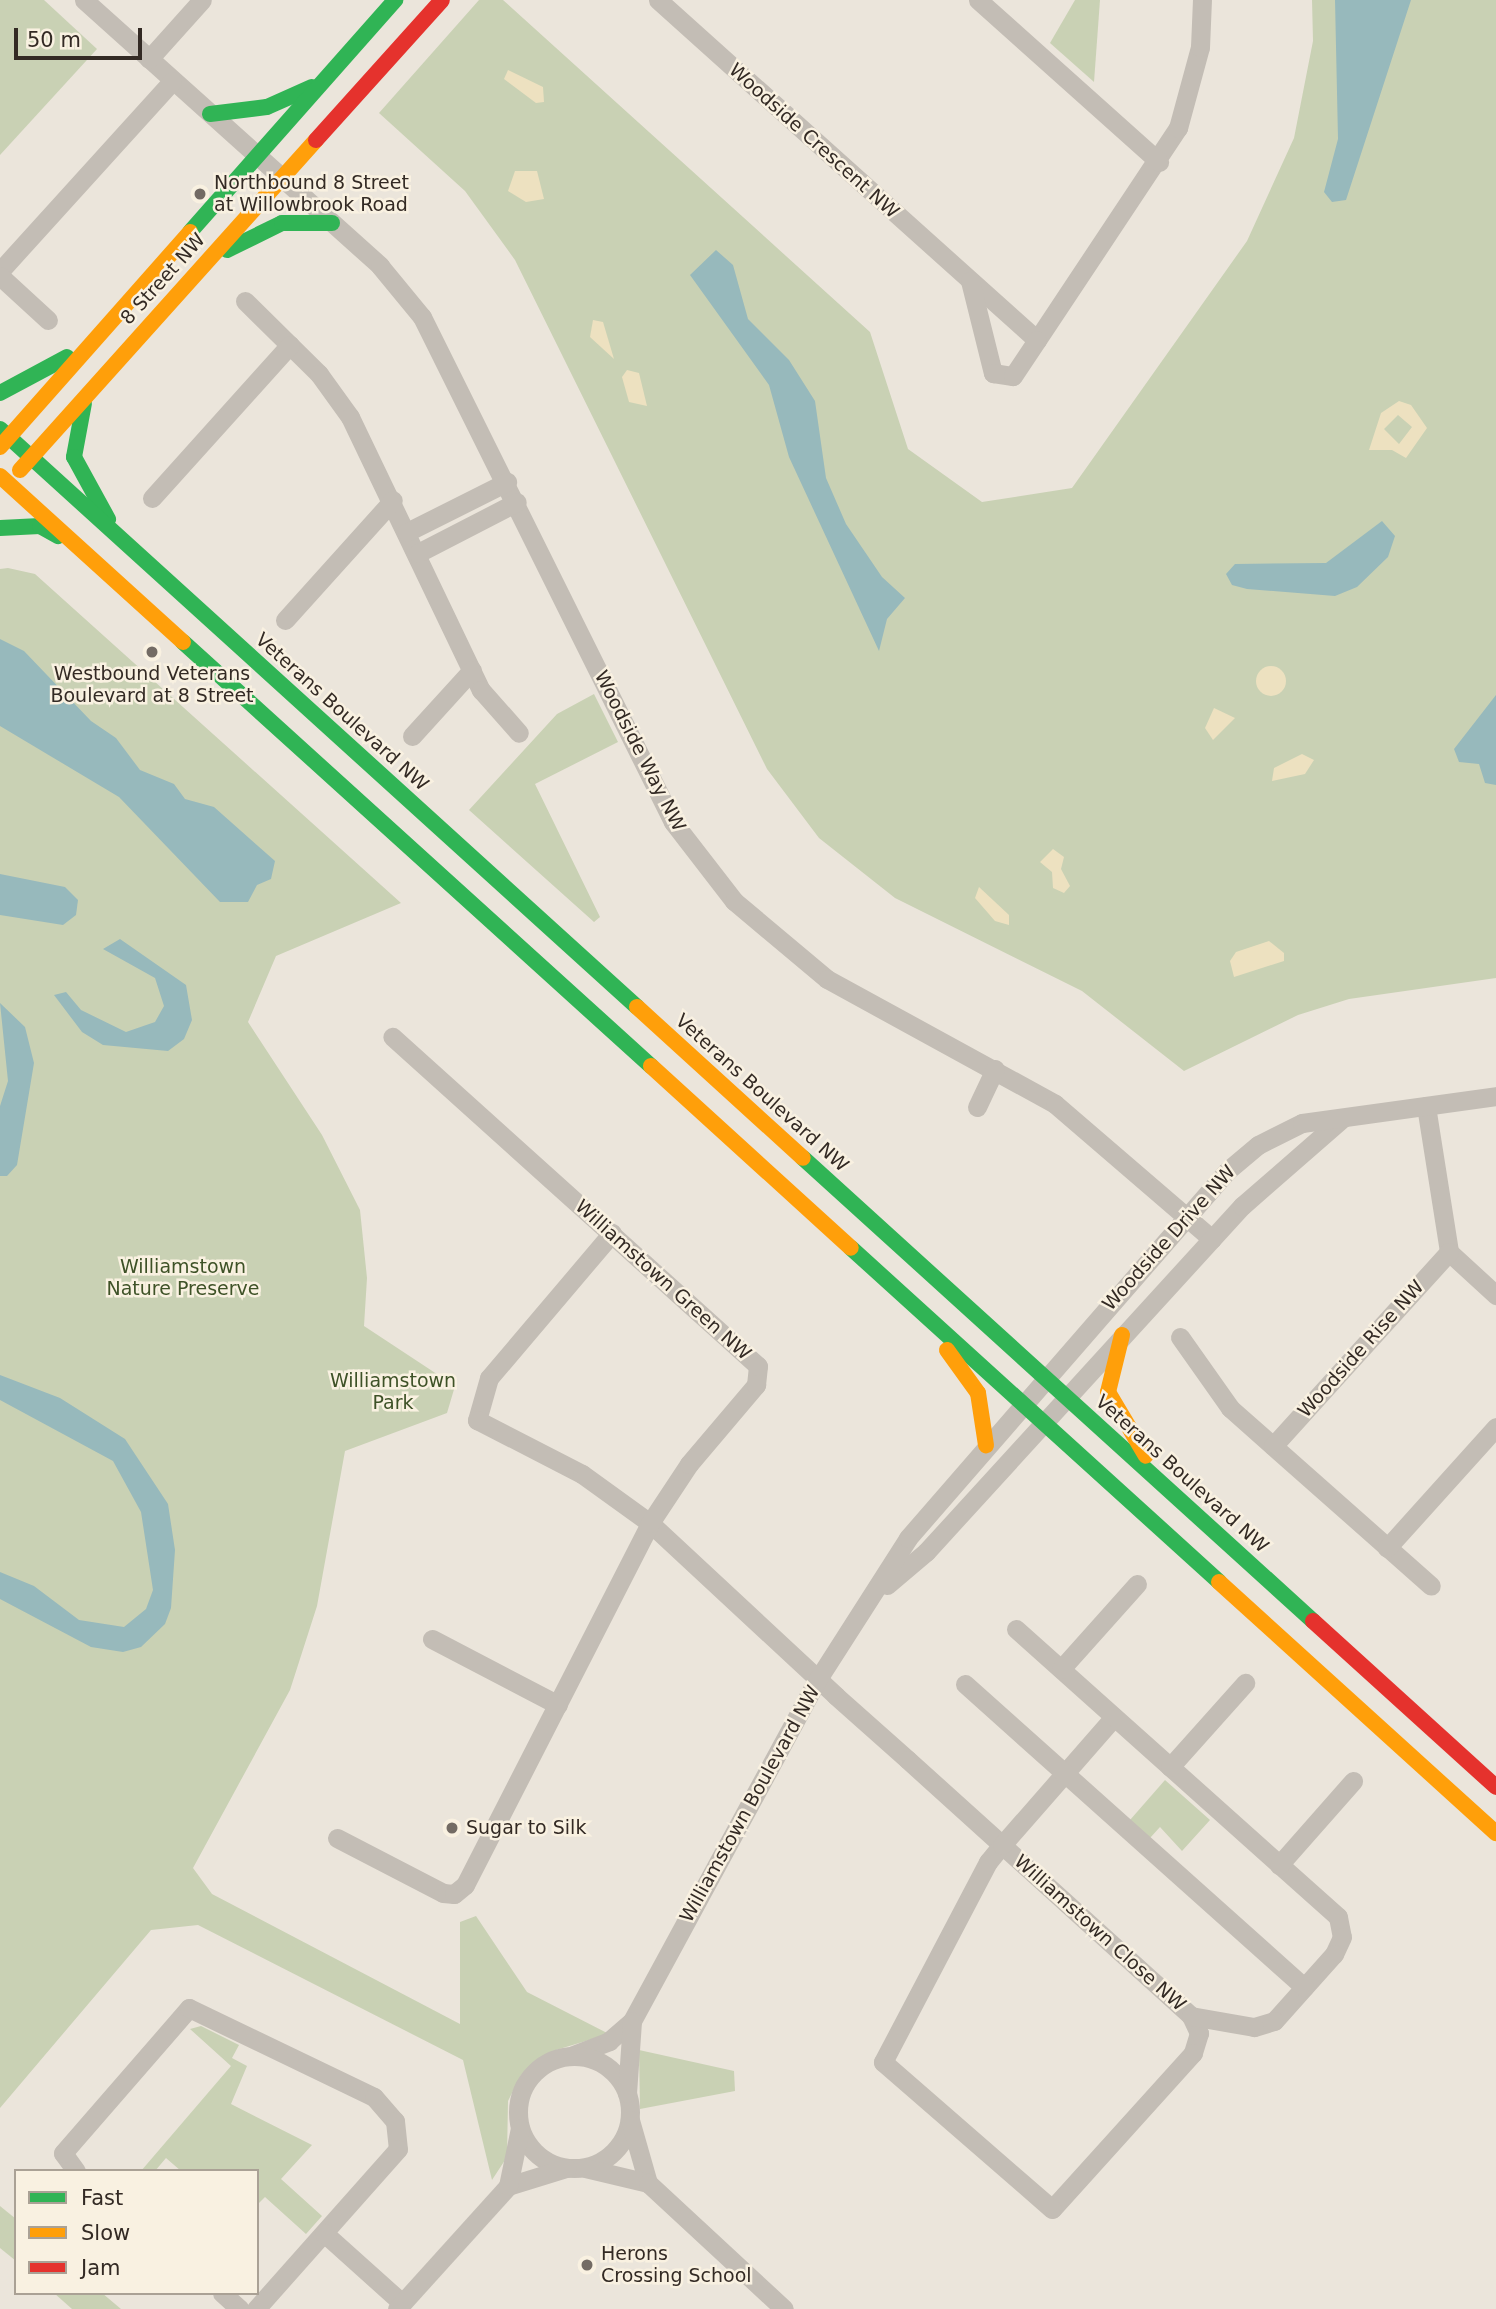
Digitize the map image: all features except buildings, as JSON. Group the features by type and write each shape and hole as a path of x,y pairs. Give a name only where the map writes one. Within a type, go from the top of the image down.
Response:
{"main road":[{"name":"8 Street NW","path":"3,438 395,0"},
{"name":"8 Street NW","path":"3,484 31,458 442,0"},
{"path":"210,114 267,107 323,82"},
{"path":"207,261 273,226 332,223"},
{"path":"0,393 92,341"},
{"path":"86,397 74,457 117,536"},
{"name":"Veterans Boulevard NW","path":"3,438 31,458 1496,1787"},
{"path":"3,484 79,548 1496,1833"},
{"path":"0,528 40,526 79,548"},
{"path":"918,1308 978,1393 986,1445"},
{"path":"1122,1335 1108,1392 1175,1497"}],"street":[{"name":"Woodside Way NW","path":"84,0 332,223 422,317 517,502 673,822 702,865 779,943 827,979 995,1069 1096,1133 1212,1239"},
{"path":"149,59 202,0"},
{"name":"Woodside Crescent NW","path":"658,0 1037,340"},
{"path":"978,0 1159,162"},
{"path":"970,281 993,373 1013,376 1159,162 1191,90 1202,0"},
{"path":"48,320 0,273 172,81"},
{"path":"245,301 290,345 350,417 393,500 488,703 519,733"},
{"path":"152,498 290,345"},
{"path":"407,532 507,482"},
{"path":"285,620 393,500"},
{"path":"418,553 517,502"},
{"path":"412,736 472,670"},
{"name":"Williamstown Green NW","path":"337,1838 454,1895 471,1875 650,1523 689,1464 756,1385 758,1366 391,1037"},
{"path":"977,1107 995,1069"},
{"name":"Woodside Drive NW","path":"1022,1403 1187,1216 1258,1144 1302,1123 1496,1096"},
{"path":"1426,1106 1449,1252 1496,1295"},
{"name":"Woodside Drive NW","path":"1043,1422 1212,1239 1343,1118"},
{"name":"Williamstown Close NW","path":"612,1233 480,1390 477,1420 582,1474 650,1523 818,1679 1002,1845 1191,2016 1199,2034 1193,2053 1052,2209 883,2062 1002,1845"},
{"name":"Woodside Rise NW","path":"1273,1446 1449,1252"},
{"path":"1180,1337 1230,1408 1430,1586"},
{"name":"Williamstown Boulevard NW","path":"573,2055 609,2041 632,2021 818,1679 877,1593 908,1538 1022,1403"},
{"name":"Williamstown Boulevard NW","path":"877,1593 926,1552 1043,1422"},
{"path":"1387,1548 1496,1427"},
{"path":"1061,1670 1137,1584"},
{"path":"1016,1629 1279,1865 1340,1925 1334,1954 1274,2021 1254,2027 1191,2016"},
{"path":"432,1639 558,1705"},
{"path":"1170,1768 1245,1683"},
{"path":"965,1684 1304,1987"},
{"path":"1002,1845 1114,1717"},
{"path":"1279,1865 1353,1781"},
{"path":"75,2169 63,2152 189,2008 197,2008 374,2098 396,2120 398,2149 256,2309"},
{"name":"Williamstown Boulevard NW","path":"628,2095 632,2021"},
{"path":"324,2233 400,2306 508,2186 520,2128 517,2106 531,2074 548,2061 573,2055 609,2068 628,2095 630,2117 648,2183"},
{"path":"508,2186 612,2154 630,2117"},
{"path":"520,2128 540,2157 573,2168 648,2183 784,2309"},
{"path":"224,2295 240,2309"}],"green space":[{"path":"0,0 44,0 97,49 0,155"},
{"path":"479,0 503,0 870,332 908,449 982,502 1072,488 1247,241 1294,138 1313,41 1312,0 1496,0 1496,978 1349,999 1298,1015 1184,1071 1082,991 895,898 819,838 767,769 515,260 465,191 379,113"},
{"path":"1075,0 1100,0 1094,82 1050,43"},
{"name":"Williamstown Nature Preserve","path":"8,568 35,574 401,903 276,956 248,1022 322,1135 360,1210 367,1278 364,1326 455,1386 447,1413 345,1451 317,1606 290,1690 193,1868 212,1894 460,2024 460,1922 476,1916 527,1992 609,2034 556,2050 521,2075 508,2101 507,2157 492,2180 463,2060 198,1925 151,1930 0,2108 0,569"},
{"path":"594,694 618,742 535,784 600,917 594,922 469,810 557,714"},
{"path":"1165,1780 1210,1820 1182,1851 1160,1827 1150,1838 1130,1820"},
{"path":"201,2026 239,2045 232,2058 247,2066 231,2104 312,2145 281,2179 322,2216 306,2234 265,2197 259,2203 259,2169 179,2169 166,2158 157,2169 143,2169 231,2066 190,2029"},
{"path":"639,2050 734,2071 735,2091 640,2109"},
{"path":"0,2206 14,2217 14,2259 0,2248"},
{"path":"56,2295 104,2295 121,2309 72,2309"}],"sand":[{"path":"508,70 543,87 544,102 536,103 504,79"},
{"path":"515,171 537,171 544,199 526,202 508,191"},
{"path":"593,320 603,322 614,359 590,337"},
{"path":"627,370 639,373 647,406 629,402 622,377"},
{"path":"1399,401 1411,405 1427,428 1406,458 1392,450 1369,450 1381,413","holes":["1398,415 1412,427 1399,444 1384,429"]},
{"path":"1271,666 1282,670 1286,681 1282,692 1271,696 1260,692 1256,681 1260,670"},
{"path":"1214,708 1235,718 1213,740 1205,728"},
{"path":"1302,754 1314,760 1305,774 1272,781 1274,768"},
{"path":"1053,849 1064,857 1061,869 1070,886 1064,893 1053,888 1052,872 1040,862"},
{"path":"979,887 1009,915 1009,925 995,921 975,898"},
{"path":"1269,941 1284,953 1284,961 1234,977 1230,961 1236,952"}],"water":[{"path":"1335,0 1411,0 1346,200 1332,202 1324,192 1338,139"},
{"path":"716,250 733,265 748,319 789,360 815,401 826,478 846,524 882,577 905,598 887,619 879,651 789,457 769,385 690,275"},
{"path":"1382,521 1395,536 1388,557 1357,587 1335,596 1247,589 1232,585 1226,574 1235,564 1326,563"},
{"path":"0,639 24,651 91,721 116,738 140,770 174,784 185,799 214,807 275,861 271,879 257,885 248,902 220,902 119,797 0,726"},
{"path":"1496,695 1496,785 1485,783 1479,764 1459,762 1454,749"},
{"path":"0,874 65,887 78,900 76,915 63,925 0,915"},
{"path":"120,939 186,985 192,1020 184,1039 168,1051 103,1045 82,1032 54,995 66,992 81,1010 126,1032 155,1022 164,1006 155,978 103,949"},
{"path":"0,1003 25,1027 34,1063 17,1165 7,1176 0,1176 0,1106 8,1081"},
{"path":"0,1375 60,1398 125,1439 168,1504 175,1550 171,1608 165,1624 141,1647 123,1652 91,1647 0,1599 0,1572 34,1586 79,1620 124,1627 146,1609 153,1590 141,1512 113,1461 0,1400"}],"traffic: fast":[{"path":"190,232 395,0"},
{"path":"210,114 267,107 312,87"},
{"path":"227,250 282,223 332,223"},
{"path":"0,393 67,357"},
{"path":"84,403 74,457 108,519"},
{"path":"0,429 637,1007"},
{"path":"0,528 40,526 58,536"},
{"path":"183,642 651,1066"},
{"path":"803,1158 1313,1621"},
{"path":"851,1248 1219,1582"}],"traffic: slow":[{"path":"20,470 316,140"},
{"path":"0,447 190,232"},
{"path":"0,476 183,642"},
{"path":"637,1007 803,1158"},
{"path":"651,1066 851,1248"},
{"path":"1122,1335 1108,1392 1146,1456"},
{"path":"947,1350 978,1393 986,1445"},
{"path":"1219,1582 1496,1833"}],"traffic: jam":[{"path":"316,140 442,0"},
{"path":"1313,1621 1496,1787"}],"place":[{"name":"Northbound 8 Street at Willowbrook Road","path":"200,194"},
{"name":"Westbound Veterans Boulevard at 8 Street","path":"152,652"},
{"name":"Sugar to Silk","path":"452,1828"},
{"name":"Herons Crossing School","path":"587,2265"}],"park label":[{"name":"Williamstown Park","path":"393,1392"}]}
